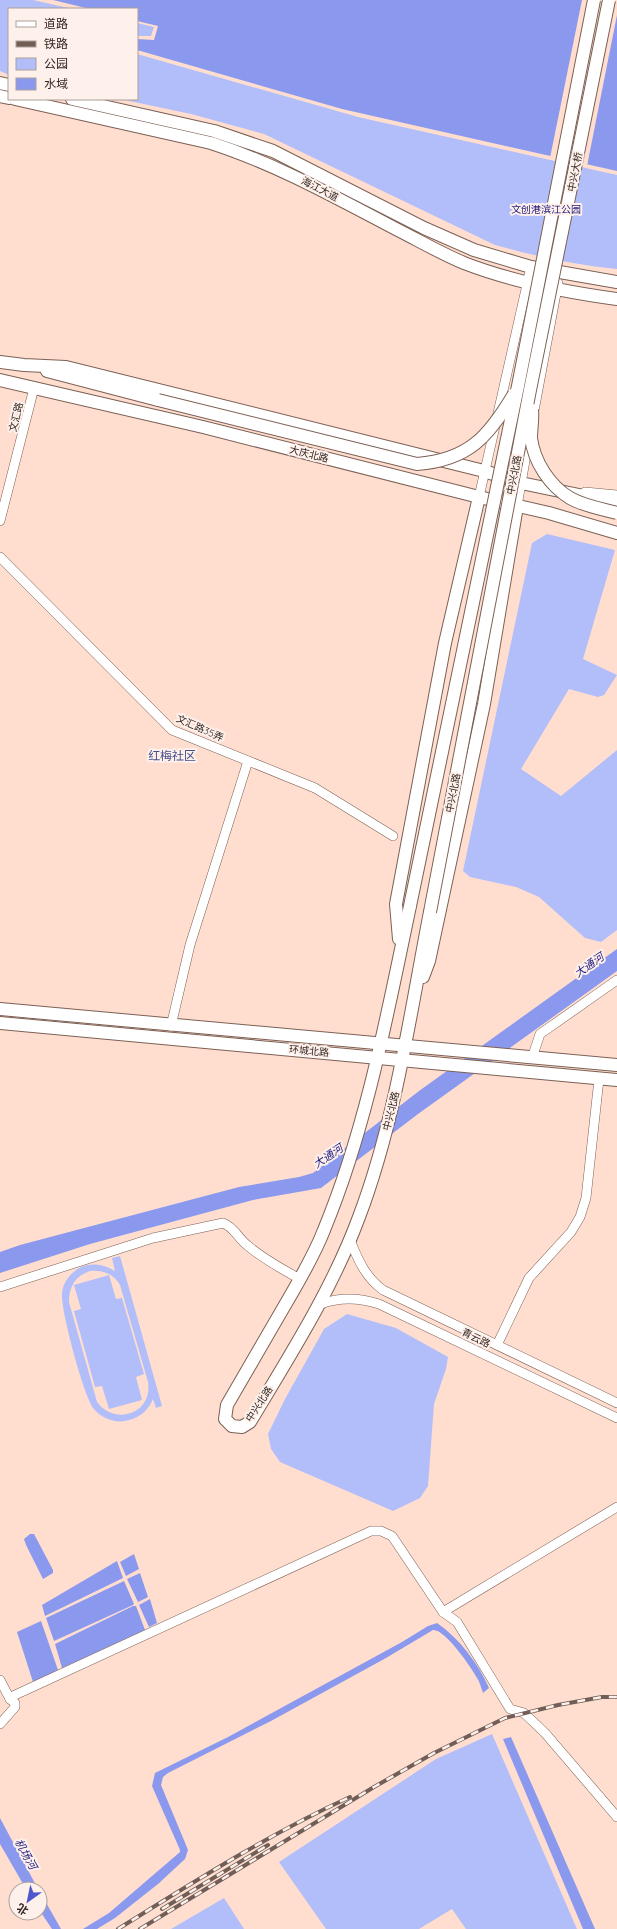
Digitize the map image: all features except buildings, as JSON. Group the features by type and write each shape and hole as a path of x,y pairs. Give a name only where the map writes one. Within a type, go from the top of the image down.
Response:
{"main road":[{"name":"中兴大桥","path":"518,386 594,0"},
{"name":"中兴大桥","path":"530,390 609,0"},
{"name":"海江大道","path":"19,100 211,143 240,152 299,178 462,262 506,278 556,289 617,299"},
{"name":"海江大道","path":"76,100 214,131 273,150 424,228 474,250 531,267 617,282"},
{"path":"0,362 24,366 417,464 451,458 476,444 492,429 518,386"},
{"path":"24,366 66,367 484,471 521,483 617,503"},
{"name":"大庆北路","path":"0,380 203,427 479,498 550,513 617,533"},
{"name":"中兴北路","path":"518,386 378,1058 357,1134 340,1188 324,1231 300,1279 227,1405 224,1419 232,1426 242,1427 249,1424 321,1304 360,1217 388,1123 402,1061 530,390"},
{"path":"530,390 532,416 531,438 538,461 546,475 555,486 570,498 587,505 617,513"},
{"path":"400,954 396,904 445,643 479,498"},
{"path":"412,1003 429,961 484,704 517,506"},
{"name":"环城北路","path":"0,1009 171,1026 617,1065"},
{"name":"环城北路","path":"0,1023 617,1080"}],"street":[{"path":"479,498 531,267"},
{"path":"517,506 560,273"},
{"name":"文汇路","path":"0,521 34,388"},
{"path":"575,494 587,492 617,495"},
{"name":"文汇路35弄","path":"0,557 172,730 315,788 393,836"},
{"path":"171,1026 190,945 248,761"},
{"path":"532,1058 540,1034 617,980"},
{"path":"497,1345 529,1278 572,1232 580,1217 586,1198 599,1079"},
{"path":"0,1287 153,1238 216,1223 229,1226 246,1245 300,1279"},
{"name":"青云路","path":"350,1240 364,1271 376,1285 617,1403"},
{"name":"青云路","path":"321,1304 331,1300 354,1299 379,1304 617,1418"},
{"path":"443,1612 617,1507"},
{"path":"10,1699 15,1695 371,1531 381,1531 392,1536 443,1612 457,1622 510,1709 524,1713 545,1734 617,1817"},
{"path":"0,1680 10,1699 15,1703 15,1707 0,1724"}],"green space":[{"path":"0,0 33,0 69,8 8,8 8,75 0,71"},
{"path":"138,23 154,27 151,36 138,36"},
{"name":"文创港滨江公园","path":"138,54 358,117 617,175 617,269 555,260 495,245 264,134 191,114 125,100 138,100"},
{"path":"547,534 615,550 583,659 617,675 604,695 598,697 569,689 521,769 561,796 617,750 617,930 601,942 585,938 539,897 516,887 470,877 463,871 532,543"},
{"path":"120,1256 162,1406 156,1408 153,1399 141,1415 124,1421 115,1421 105,1418 94,1409 84,1388 62,1302 64,1285 74,1272 85,1265 94,1264 107,1267 115,1271 112,1258","holes":["94,1271 111,1275 120,1285 148,1382 148,1393 145,1402 139,1409 131,1413 122,1415 113,1414 97,1402 69,1302 70,1292 77,1279 85,1273"]},
{"path":"109,1275 116,1299 122,1298 144,1374 136,1377 142,1400 109,1409 102,1386 95,1387 74,1311 81,1309 74,1285"},
{"path":"347,1314 396,1328 448,1357 446,1369 434,1404 428,1486 420,1498 393,1511 280,1462 271,1449 268,1434 285,1399 324,1329"},
{"path":"492,1734 577,1929 466,1929 452,1909 419,1929 326,1929 279,1862 436,1759"},
{"path":"224,1898 244,1929 171,1929"}],"water":[{"path":"53,0 617,0 617,171 342,109 138,50 138,39 154,40 158,26 138,21 138,8 86,8"},
{"path":"617,949 617,971 418,1114 321,1188 253,1200 90,1244 0,1273 0,1252 20,1245 239,1187 299,1177 313,1173 419,1091"},
{"path":"30,1534 34,1534 53,1570 53,1573 43,1579 24,1539"},
{"path":"134,1554 139,1569 126,1576 120,1562"},
{"path":"117,1561 123,1578 45,1616 42,1605"},
{"path":"140,1573 148,1597 138,1602 127,1579"},
{"path":"124,1581 134,1604 133,1605 54,1641 46,1618"},
{"path":"150,1599 157,1623 149,1627 139,1605"},
{"path":"133,1606 136,1606 145,1630 62,1668 55,1644"},
{"path":"41,1621 58,1670 33,1682 17,1632"},
{"path":"437,1623 453,1636 468,1652 489,1688 483,1693 480,1683 451,1642 438,1631 433,1630 386,1658 271,1721 168,1773 163,1777 161,1785 188,1850 185,1859 158,1884 115,1918 97,1929 83,1929 109,1913 180,1852 152,1786 155,1773 228,1737 402,1642 428,1626"},
{"path":"511,1737 595,1929 583,1929 503,1739"},
{"path":"0,1818 34,1881 21,1881 0,1844"},
{"path":"48,1906 61,1929 52,1929 47,1921 48,1921"}],"pier":[{"path":"582,0 617,0 617,15 587,166 550,158"}],"railway":[{"path":"140,1929 374,1787 434,1753 505,1718 558,1705 602,1697 617,1697"},
{"path":"118,1929 203,1876 290,1827 350,1797"},
{"path":"162,1909 268,1845"}],"district":[{"name":"红梅社区","path":"172,755"}],"water label":[{"name":"大通河","path":"589,965"},
{"name":"大通河","path":"328,1156"},
{"name":"机场河","path":"26,1854"}]}
